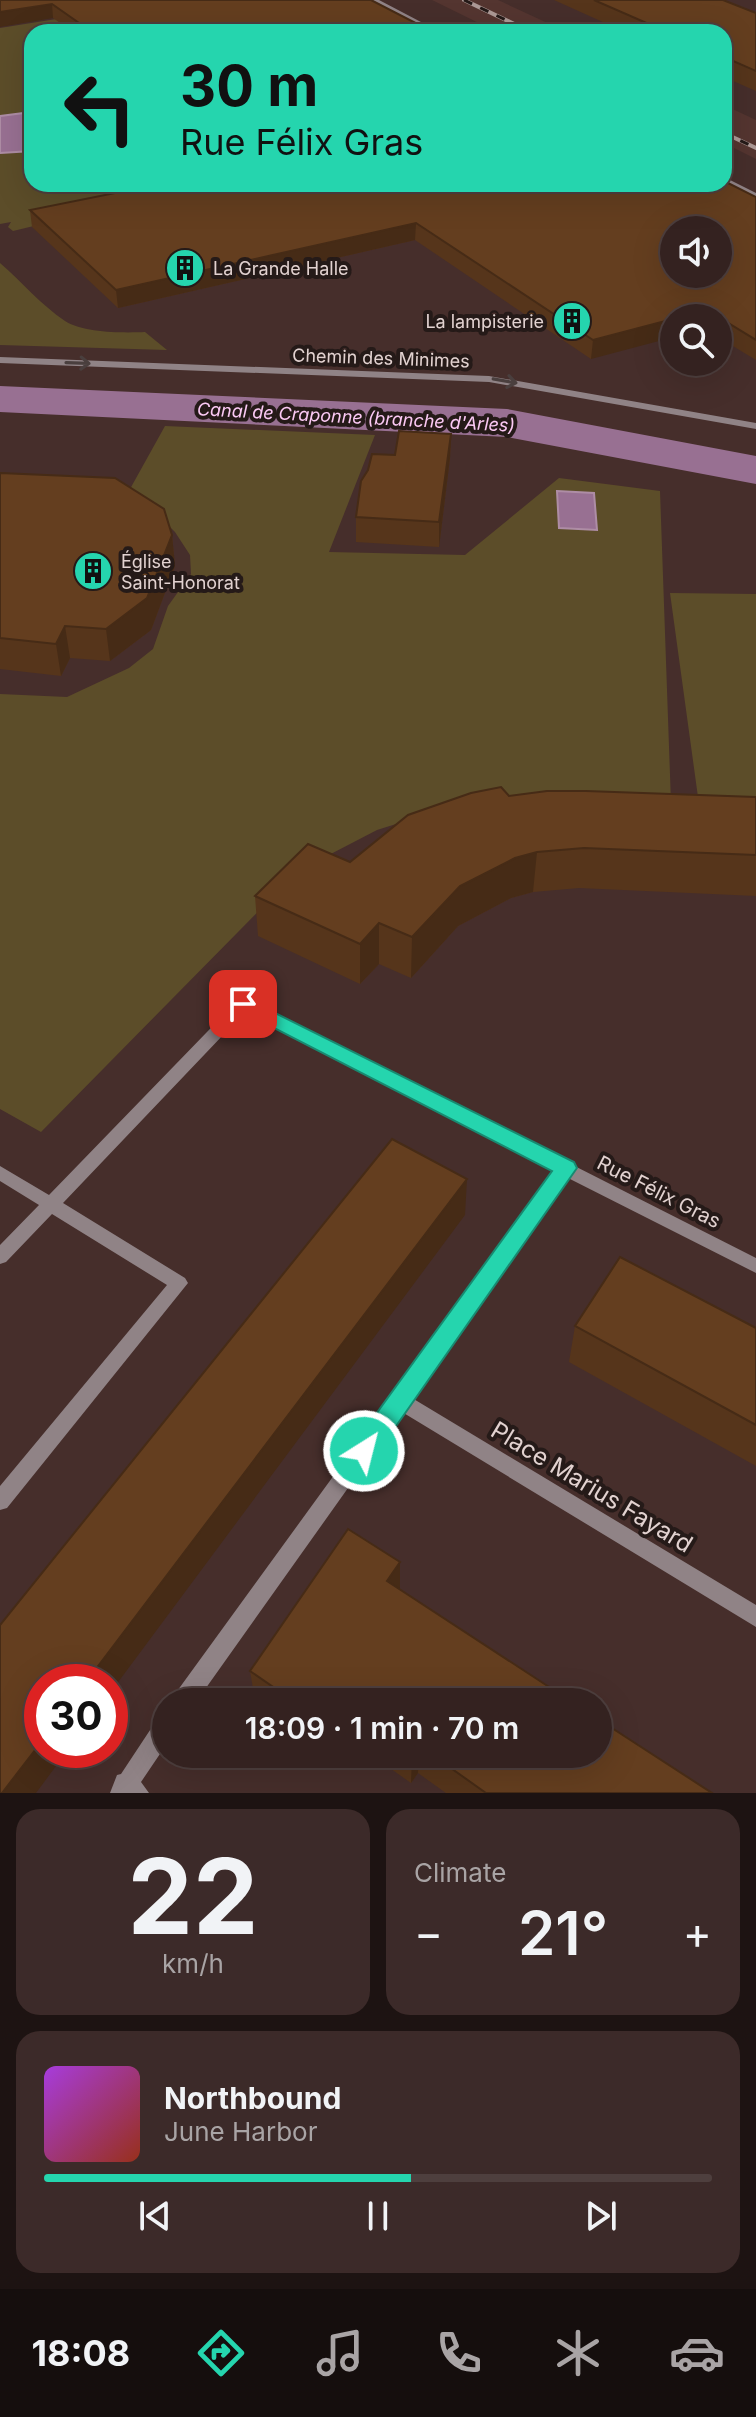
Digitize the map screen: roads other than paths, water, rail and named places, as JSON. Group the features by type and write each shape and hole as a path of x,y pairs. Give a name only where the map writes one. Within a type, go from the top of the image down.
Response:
{"street":[{"path":"375,0 422,24"},
{"path":"732,183 756,196"},
{"name":"Chemin des Minimes","path":"0,360 489,379 756,426"},
{"name":"Rue Félix Gras","path":"51,1203 243,1004 756,1266"},
{"path":"193,1688 566,1168"},
{"path":"0,1173 179,1283 0,1501"},
{"path":"0,1257 51,1203"},
{"name":"Place Marius Fayard","path":"400,1401 756,1617"},
{"path":"128,1790 152,1750"}],"waterway":[{"name":"Canal de Craponne (branche d'Arles)","path":"0,399 507,423 756,470"}],"railway":[{"path":"464,0 514,24"},
{"path":"732,137 756,148"}],"place":[{"name":"La Grande Halle","path":"185,268"},
{"name":"La lampisterie","path":"572,321"},
{"name":"Église Saint-Honorat","path":"93,571"}]}
